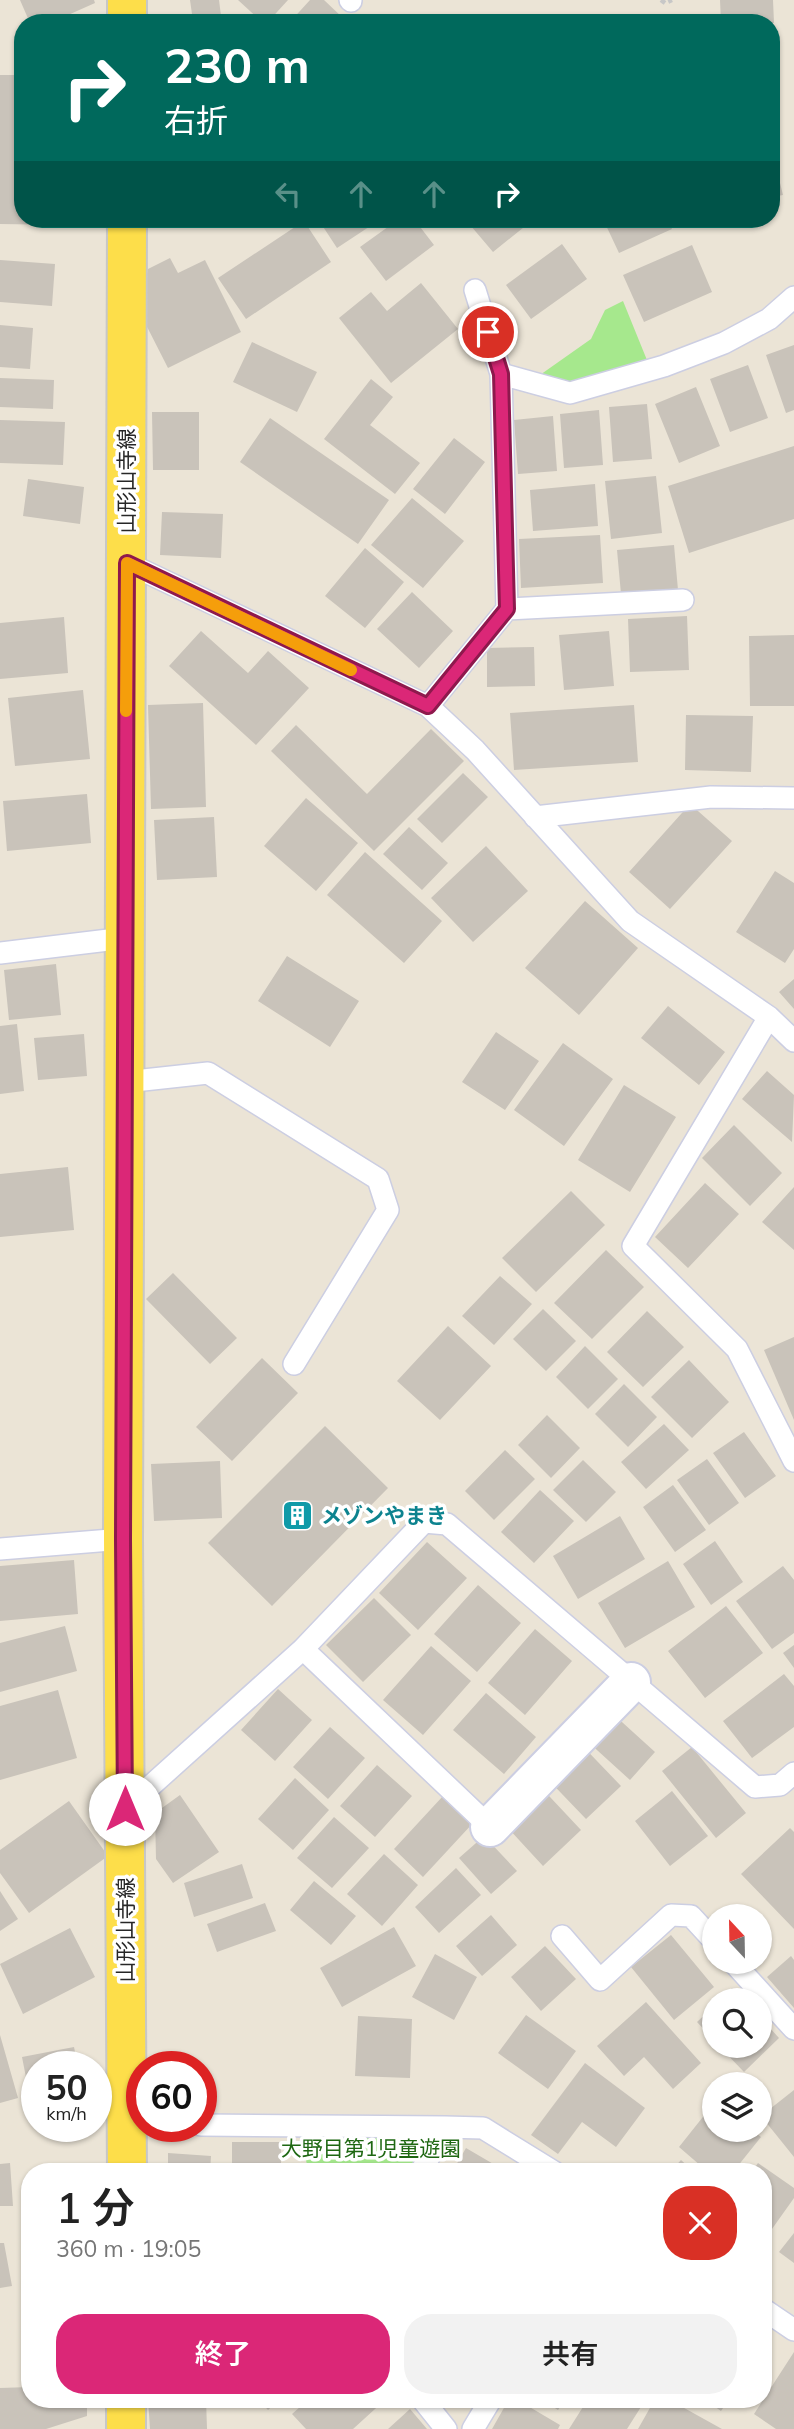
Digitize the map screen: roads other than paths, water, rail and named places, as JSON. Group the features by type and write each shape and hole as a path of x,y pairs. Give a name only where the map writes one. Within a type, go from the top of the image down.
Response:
{"main road":[{"name":"山形山寺線","path":"127,228 123,1539 125,1809 132,2051"},
{"name":"山形山寺線","path":"128,2163 131,2142"},
{"path":"126,2408 126,2429"}],"street":[{"path":"490,1827 631,1682"}],"lane":[{"path":"428,706 507,609 501,374 475,290"},
{"path":"501,374 570,393 664,366 724,343 769,319 794,297"},
{"path":"127,563 428,706 475,750 630,921 769,1017 794,1041"},
{"path":"507,609 683,600"},
{"path":"535,817 711,797 794,798"},
{"path":"0,953 125,938"},
{"path":"769,1017 633,1246 737,1349 792,1451"},
{"path":"125,1082 208,1073 378,1179 388,1210 294,1364"},
{"path":"125,1809 303,1649 424,1522 447,1524 755,1787 780,1784 794,1773"},
{"path":"0,1549 123,1539"},
{"path":"303,1649 490,1827"},
{"path":"562,1936 600,1980 671,1915 691,1916 702,1928"},
{"path":"744,1974 794,2029"},
{"path":"217,2125 483,2128 539,2163"},
{"path":"426,2163 445,2127"},
{"path":"772,2315 794,2330"},
{"path":"429,2408 446,2429"},
{"path":"473,2429 486,2408"}],"place":[{"name":"メゾンやまき","path":"298,1516"}],"park label":[{"name":"大野目第1児童遊園","path":"371,2149"}]}
